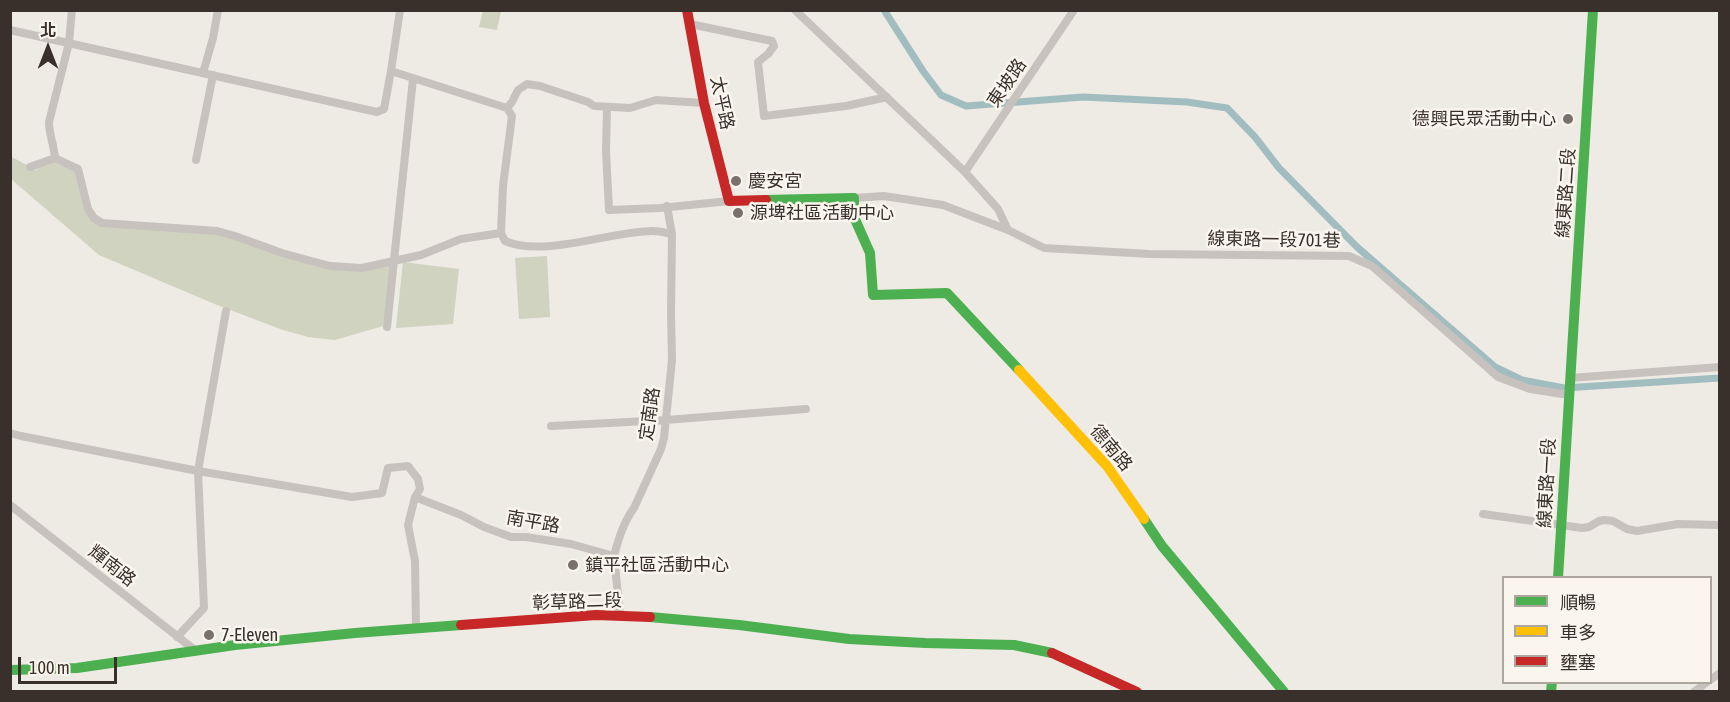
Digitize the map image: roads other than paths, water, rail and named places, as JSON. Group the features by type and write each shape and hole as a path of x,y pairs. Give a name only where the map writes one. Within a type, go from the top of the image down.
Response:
{"street":[{"path":"55,158 49,122 69,43 72,10"},
{"path":"203,73 218,10"},
{"path":"10,30 377,112 384,109 400,10"},
{"name":"太平路","path":"687,10 704,103 729,201"},
{"path":"795,10 965,172 998,209 1008,230"},
{"name":"東坡路","path":"965,172 1074,10"},
{"name":"線東路二段","path":"1569,393 1593,10"},
{"path":"690,24 772,40 774,46 758,62 764,116 846,106 887,97"},
{"path":"391,71 507,108 512,116 503,186 501,233 505,241 524,247 565,244 653,231 672,234"},
{"path":"196,160 213,75"},
{"path":"387,327 413,79"},
{"path":"507,108 518,90 527,84 540,86 594,106 630,108 656,100 704,103"},
{"path":"607,107 606,151 609,210 660,208 729,201 854,198"},
{"path":"30,167 55,158 78,169 88,209 94,218 102,223 217,231 282,254 330,266 362,268 421,255 461,239 501,233"},
{"name":"線東路一段701巷","path":"854,198 884,196 943,205 1008,230 1044,248 1150,254 1349,256 1372,266 1498,377 1530,389 1569,393"},
{"name":"德南路","path":"854,198 854,217 870,253 873,296 946,293 952,297 1107,466 1162,546 1284,692"},
{"name":"定南路","path":"620,616 614,556 629,515 661,449 664,438 672,360 672,234 667,206"},
{"path":"177,637 204,608 198,471 226,311"},
{"path":"1570,378 1719,368"},
{"name":"線東路一段","path":"1558,576 1569,393"},
{"path":"551,426 806,409"},
{"path":"10,433 198,471 352,497 382,493 388,468 408,466 418,479 420,489 415,497 408,525 415,561 416,628"},
{"name":"南平路","path":"415,497 511,537 571,544 614,556"},
{"name":"輝南路","path":"10,505 196,651"},
{"path":"1483,514 1582,528 1608,520 1637,531 1678,524 1719,525"},
{"name":"彰草路二段","path":"10,670 77,668 235,645 416,628 596,615 739,625 849,639 1024,646 1051,652 1137,692"}],"waterway":[{"path":"884,10 941,95 966,106 1083,97 1187,102 1227,108 1255,137 1279,168 1357,247 1495,367 1522,380 1564,388 1720,378"}],"place":[{"name":"德興民眾活動中心","path":"1568,119"},
{"name":"慶安宮","path":"736,181"},
{"name":"源埤社區活動中心","path":"738,213"},
{"name":"鎮平社區活動中心","path":"573,565"},
{"name":"7-Eleven","path":"209,635"}]}
